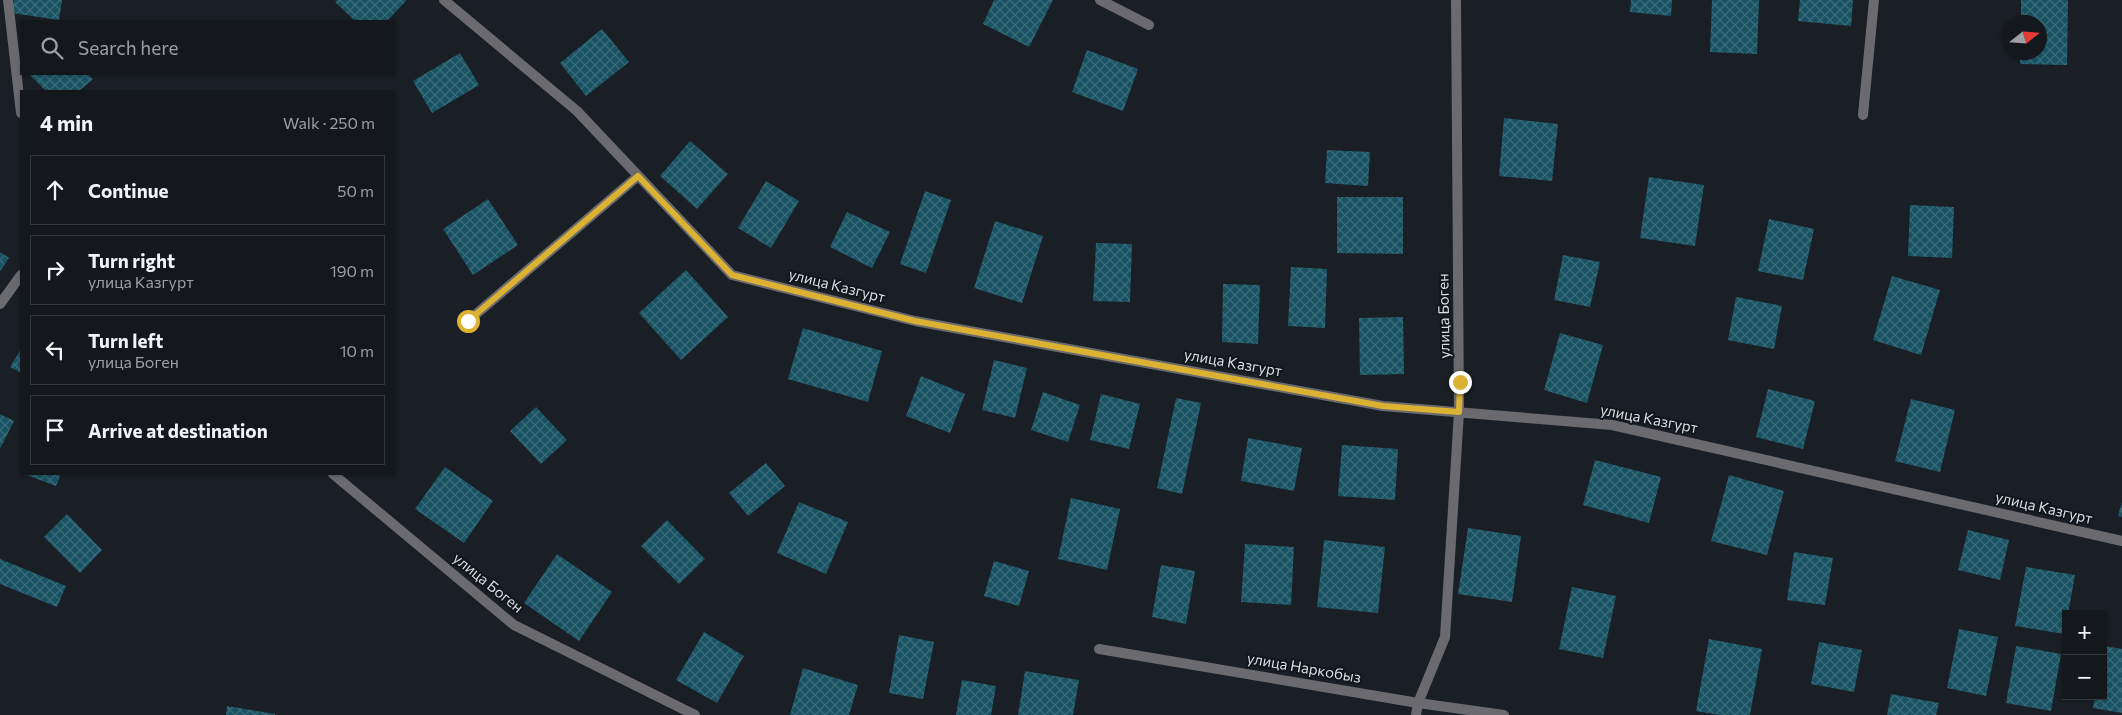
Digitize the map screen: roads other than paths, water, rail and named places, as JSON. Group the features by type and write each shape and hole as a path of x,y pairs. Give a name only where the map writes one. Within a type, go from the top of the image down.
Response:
{"street":[{"path":"8,0 20,104"},
{"name":"улица Казгурт","path":"444,0 577,111 732,275 915,321 1383,406 1612,425 2122,541"},
{"path":"1100,0 1148,25"},
{"name":"улица Боген","path":"1416,715 1418,703 1445,636 1459,412 1456,0"},
{"path":"1863,115 1874,0"},
{"path":"468,321 638,176"},
{"path":"0,304 20,276"},
{"name":"улица Боген","path":"334,475 514,625 695,715"},
{"name":"улица Наркобыз","path":"1099,649 1418,703 1504,715"}]}
